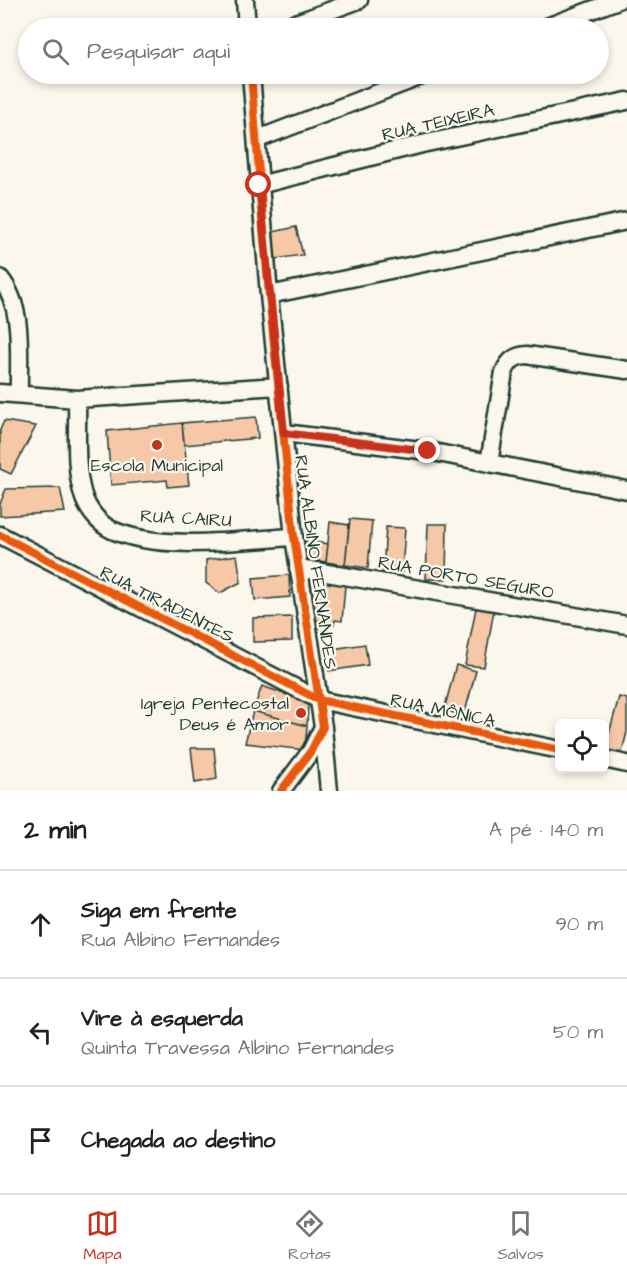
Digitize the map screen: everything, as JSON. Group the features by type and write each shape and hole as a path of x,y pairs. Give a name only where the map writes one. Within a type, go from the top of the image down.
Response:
{"street":[{"path":"244,0 246,18"},
{"path":"310,18 359,0"},
{"path":"570,18 618,0"},
{"name":"RUA ALBINO FERNANDES","path":"252,84 269,295 294,537 323,727 329,791"},
{"path":"258,139 401,84"},
{"name":"RUA TEIXEIRA","path":"259,185 422,144 627,101"},
{"path":"269,295 627,221"},
{"path":"0,278 10,290 16,306 19,394"},
{"path":"489,463 504,372 509,361 518,356 527,356 627,370"},
{"path":"0,393 77,399 279,386"},
{"name":"RUA CAIRU","path":"77,399 83,495 91,513 110,529 134,536 177,541 294,537"},
{"path":"284,433 428,451 627,490"},
{"name":"RUA TIRADENTES","path":"0,535 319,700"},
{"name":"RUA PORTO SEGURO","path":"298,568 627,625"},
{"name":"RUA MÔNICA","path":"319,700 555,749"},
{"path":"280,791 311,751 323,727"},
{"path":"609,760 627,764"}],"building":[{"path":"296,227 303,255 275,259 273,232"},
{"path":"256,417 258,438 184,445 182,423"},
{"path":"4,421 36,426 11,474 0,469 0,430"},
{"path":"182,423 189,485 168,487 167,480 111,485 107,431"},
{"path":"60,488 65,512 0,516 0,504 6,489"},
{"path":"350,519 372,521 368,568 345,565"},
{"path":"330,522 349,525 345,565 326,562"},
{"path":"428,524 447,524 446,579 426,579"},
{"path":"386,527 405,528 402,572 383,571"},
{"path":"300,540 328,544 326,562 300,558"},
{"path":"237,555 241,582 220,593 206,583 206,560"},
{"path":"289,575 290,597 255,600 253,578"},
{"path":"308,578 345,585 342,621 335,620 334,625 311,619"},
{"path":"476,608 494,610 484,667 465,665"},
{"path":"292,617 292,641 253,642 253,618"},
{"path":"365,644 368,665 329,671 326,650"},
{"path":"456,665 476,671 464,716 444,710"},
{"path":"262,686 308,702 307,726 253,711"},
{"path":"619,697 627,699 627,732 621,756 609,753 609,734"},
{"path":"253,711 307,726 305,750 245,743"},
{"path":"191,748 214,748 217,779 195,783"}],"cycle path":[{"path":"252,84 269,295 294,537 323,727 311,751 281,791"},
{"path":"0,535 319,700 555,749"}],"place":[{"name":"Escola Municipal","path":"157,445"},
{"name":"Igreja Pentecostal Deus é Amor","path":"301,713"}],"route":[{"path":"259,185 284,433 428,451"}]}
